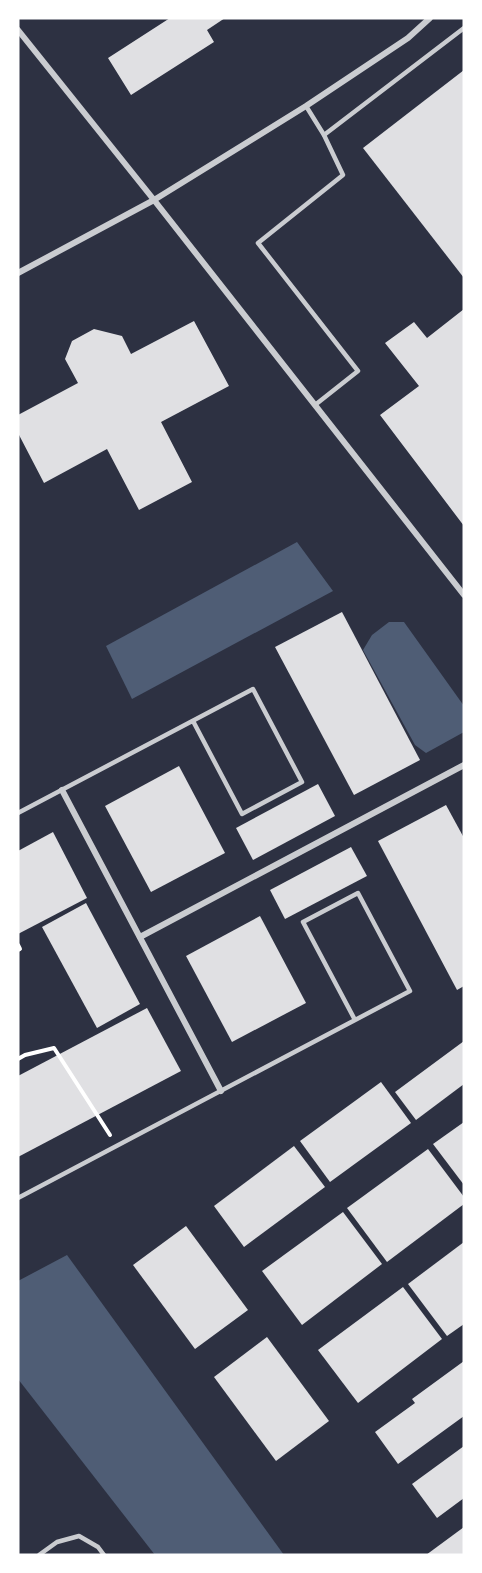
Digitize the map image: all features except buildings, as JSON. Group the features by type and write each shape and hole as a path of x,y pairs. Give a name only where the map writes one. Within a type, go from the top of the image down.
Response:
{"street":[{"path":"18,273 154,200 306,106 408,38 430,18"},
{"path":"18,30 464,595"},
{"path":"140,937 464,765"},
{"path":"62,790 221,1091"}],"lane":[{"path":"324,135 464,28"},
{"path":"306,106 324,135 343,175 258,243 358,371 315,405"},
{"path":"18,813 253,689 302,782 242,814 193,721"},
{"path":"18,1198 410,991 358,893 303,922 355,1020"},
{"path":"39,1555 57,1542 79,1536 98,1547 104,1555"}],"path":[{"path":"18,945 20,949 18,950"},
{"path":"18,1059 54,1048 117,1146"}],"water":[{"path":"297,542 333,591 132,699 106,646"},
{"path":"389,622 404,622 464,706 464,732 426,753 415,745 363,650 372,635"},
{"path":"67,1255 284,1555 155,1555 18,1379 18,1281"}]}
